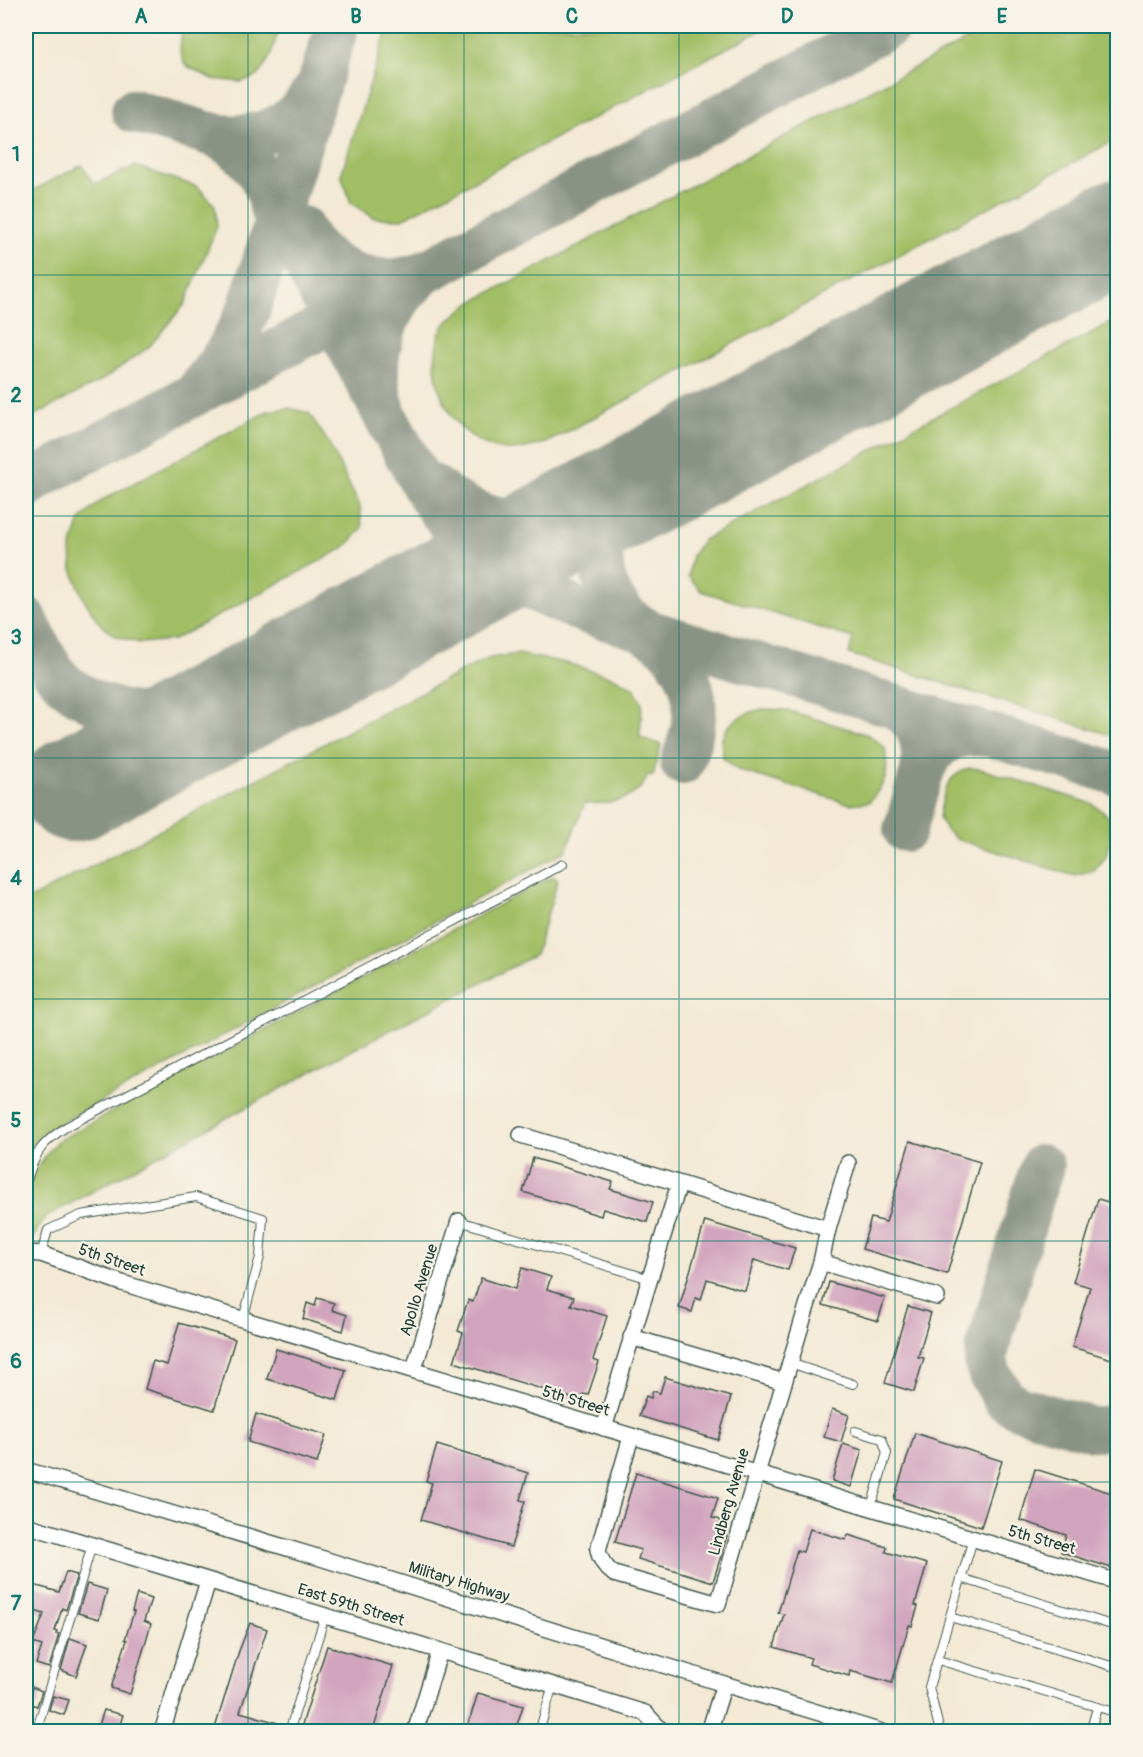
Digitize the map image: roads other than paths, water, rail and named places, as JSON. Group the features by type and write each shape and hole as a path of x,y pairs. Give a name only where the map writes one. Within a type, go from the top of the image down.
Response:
{"street":[{"path":"521,1136 828,1229"},
{"name":"Lindberg Avenue","path":"632,1437 598,1550 607,1569 614,1575 718,1604 821,1262 828,1229 848,1163"},
{"path":"604,1428 678,1184"},
{"name":"Apollo Avenue","path":"414,1369 459,1221"},
{"name":"5th Street","path":"33,1254 632,1437 1118,1581"},
{"path":"821,1262 937,1297"},
{"path":"631,1337 784,1382"},
{"name":"Military Highway","path":"26,1470 882,1731"},
{"name":"East 59th Street","path":"26,1525 645,1713 660,1730"},
{"path":"162,1731 208,1581"},
{"path":"415,1731 440,1651"},
{"path":"709,1731 724,1684"}],"lane":[{"path":"26,1183 33,1160 47,1139 66,1127 563,864"},
{"path":"33,1254 48,1230 81,1215 196,1197 264,1218 260,1257 243,1319"},
{"path":"459,1221 650,1279"},
{"path":"790,1363 853,1384"},
{"path":"855,1431 882,1439 887,1453 871,1508"},
{"path":"940,1731 929,1687 973,1539"},
{"path":"36,1731 92,1545"},
{"path":"962,1578 1118,1627"},
{"path":"289,1731 325,1616"},
{"path":"950,1617 1118,1668"},
{"path":"938,1660 1118,1713"},
{"path":"539,1731 553,1685"},
{"path":"1090,1731 1097,1708"}]}
